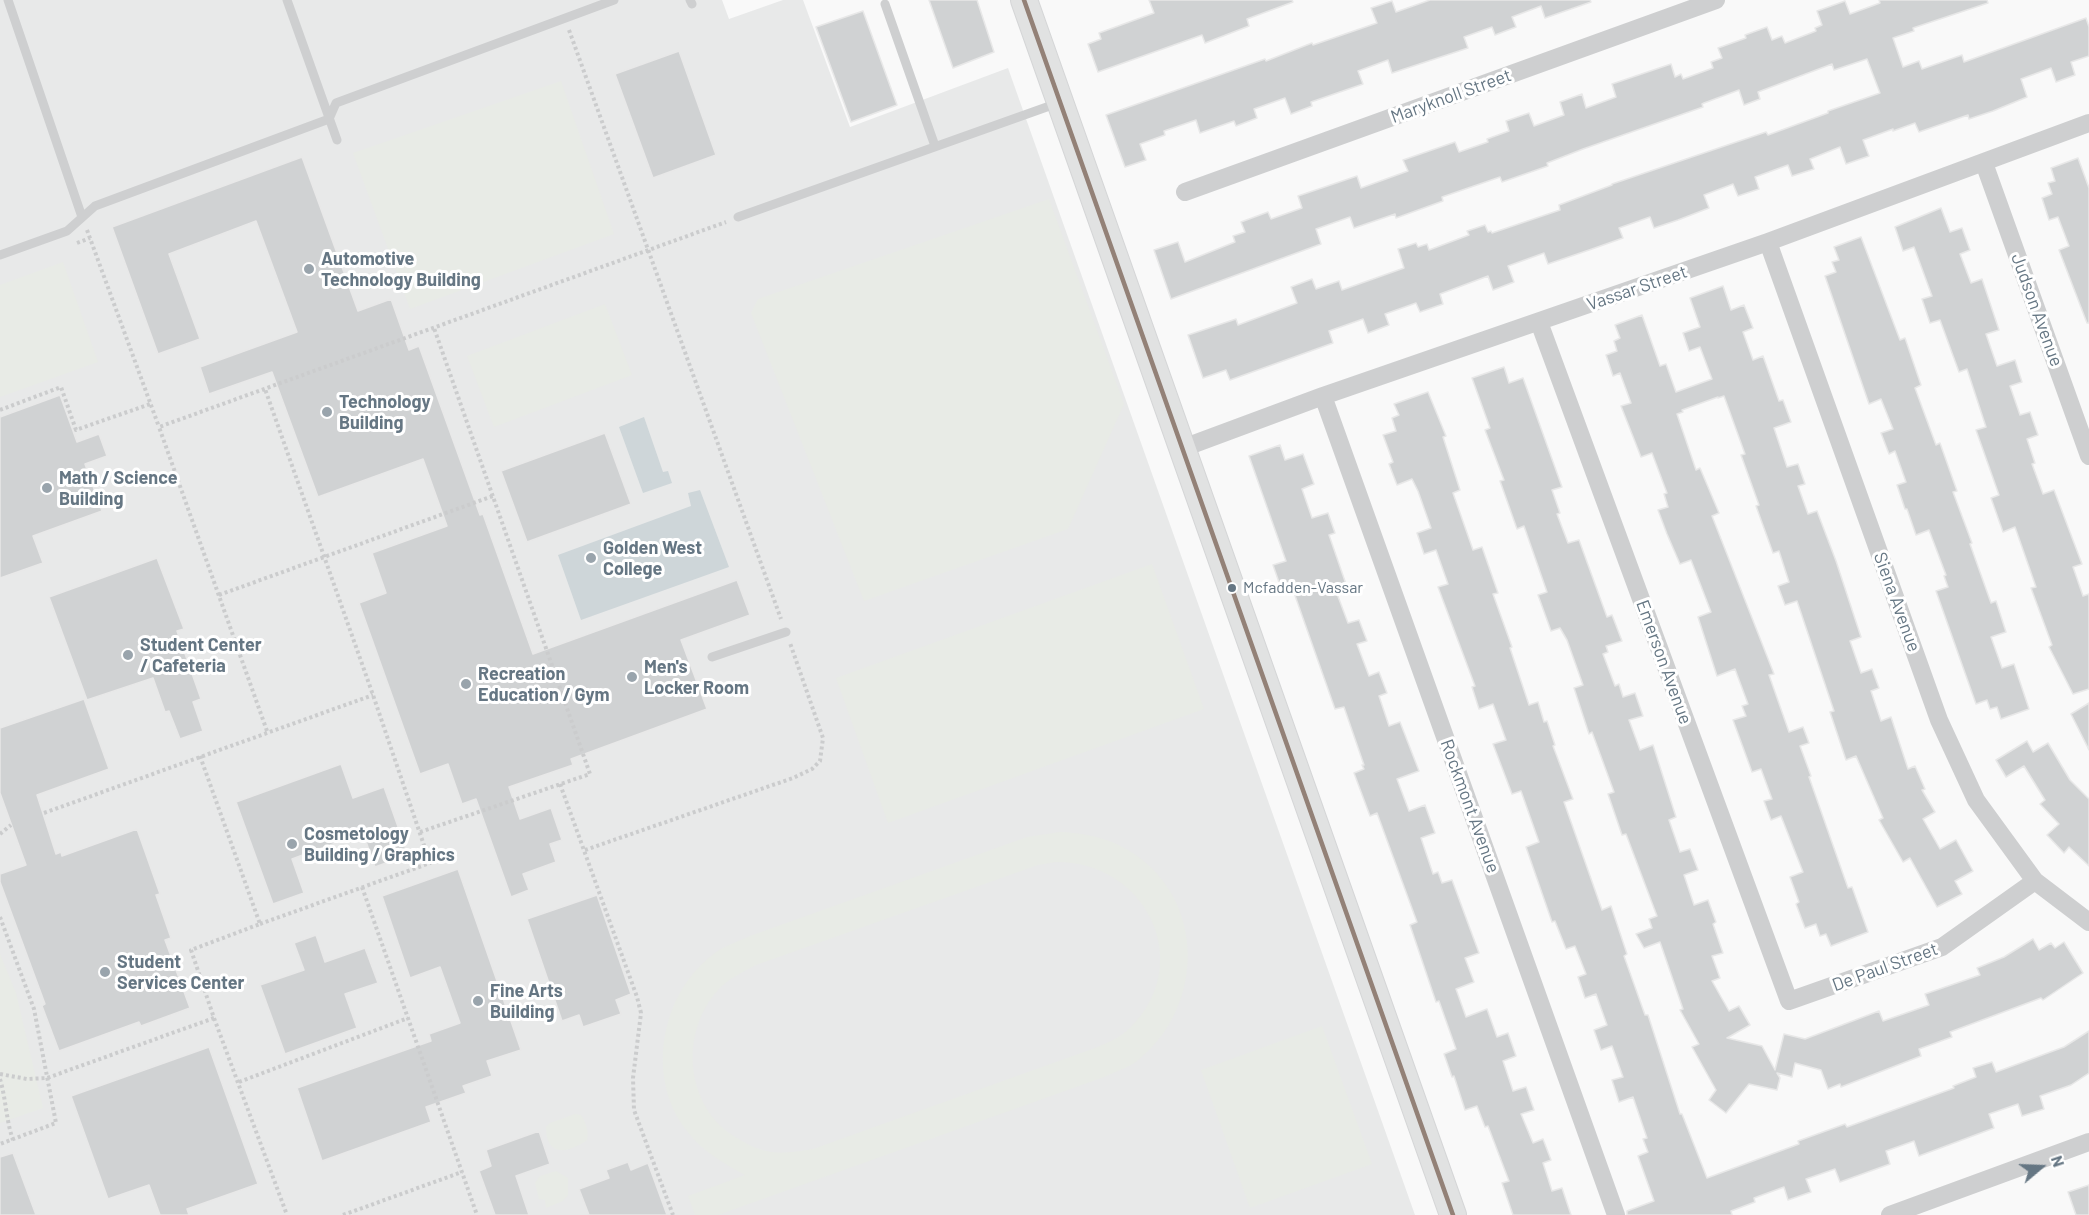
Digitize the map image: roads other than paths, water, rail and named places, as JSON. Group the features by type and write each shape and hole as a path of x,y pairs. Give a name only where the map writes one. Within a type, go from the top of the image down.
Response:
{"street":[{"name":"Maryknoll Street","path":"1185,192 1689,5 1716,0"},
{"path":"1028,1 1060,102 1453,1215"},
{"name":"Vassar Street","path":"1182,448 1323,396 1768,243 2089,123"},
{"name":"Judson Avenue","path":"1984,163 2089,456"},
{"name":"Siena Avenue","path":"1768,243 1939,720 1977,800 2035,881 2089,922"},
{"name":"Emerson Avenue","path":"1539,322 1789,1001"},
{"name":"Rockmont Avenue","path":"1323,396 1616,1215"},
{"name":"De Paul Street","path":"1789,1001 1942,947 2035,881"},
{"path":"1890,1215 2089,1142"}],"lane":[{"path":"8,0 82,217"},
{"path":"287,0 337,140"},
{"path":"0,255 67,231 95,206 329,119 336,103 614,0"},
{"path":"885,4 935,146"},
{"path":"738,217 1060,102"},
{"path":"712,657 786,632"}],"place":[{"name":"Automotive Technology Building","path":"309,269"},
{"name":"Technology Building","path":"327,412"},
{"name":"Math / Science Building","path":"47,488"},
{"name":"Golden West College","path":"591,558"},
{"name":"Mcfadden-Vassar","path":"1232,588"},
{"name":"Student Center / Cafeteria","path":"128,655"},
{"name":"Men's Locker Room","path":"632,677"},
{"name":"Recreation Education / Gym","path":"466,684"},
{"name":"Cosmetology Building / Graphics","path":"292,844"},
{"name":"Student Services Center","path":"105,972"},
{"name":"Fine Arts Building","path":"478,1001"}]}
